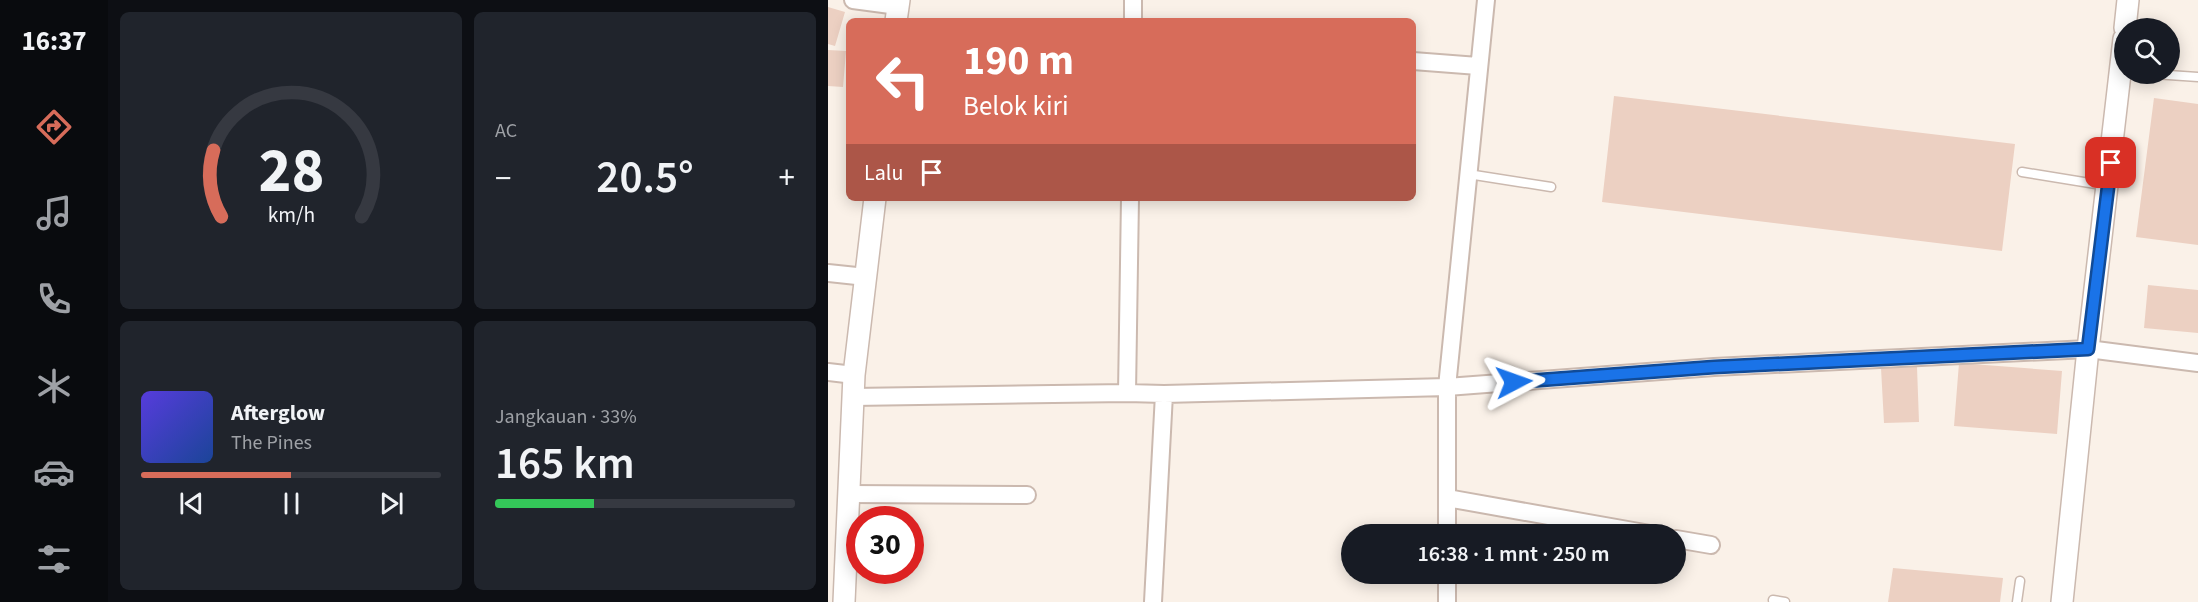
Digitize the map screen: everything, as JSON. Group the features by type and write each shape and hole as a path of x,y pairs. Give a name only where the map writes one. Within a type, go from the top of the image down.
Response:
{"street":[{"path":"853,0 897,9"},
{"path":"1133,0 1133,18"},
{"path":"1447,524 1447,387 1486,0"},
{"path":"2126,18 2128,0"},
{"path":"1416,61 1478,66"},
{"path":"2062,602 2088,349 2120,84"},
{"path":"844,602 854,375 875,201"},
{"path":"1127,393 1130,201"},
{"path":"828,273 866,277"},
{"path":"853,398 1447,387 1714,367 2088,349 2198,363"},
{"path":"828,372 854,375"},
{"path":"1153,602 1164,394"},
{"path":"848,494 1027,495"},
{"path":"1447,498 1594,524"},
{"path":"1686,541 1712,545"},
{"path":"1447,584 1447,602"}],"lane":[{"path":"2180,76 2198,77"},
{"path":"2022,172 2108,186"},
{"path":"1467,174 1551,187"},
{"path":"2017,602 2020,581"},
{"path":"1773,600 1785,602"}],"building":[{"path":"828,7 845,12 835,46 828,44"},
{"path":"828,50 846,51 843,87 828,86"},
{"path":"1614,96 2015,144 2002,251 1602,202"},
{"path":"2154,98 2198,104 2198,245 2136,237"},
{"path":"2148,285 2198,290 2198,333 2144,328"},
{"path":"1959,363 2062,371 2057,434 1954,426"},
{"path":"1917,367 1919,422 1884,423 1881,368"},
{"path":"1893,568 2003,578 2000,602 1888,602"}],"route":[{"path":"1514,382 1714,367 2088,349 2111,163"}]}
